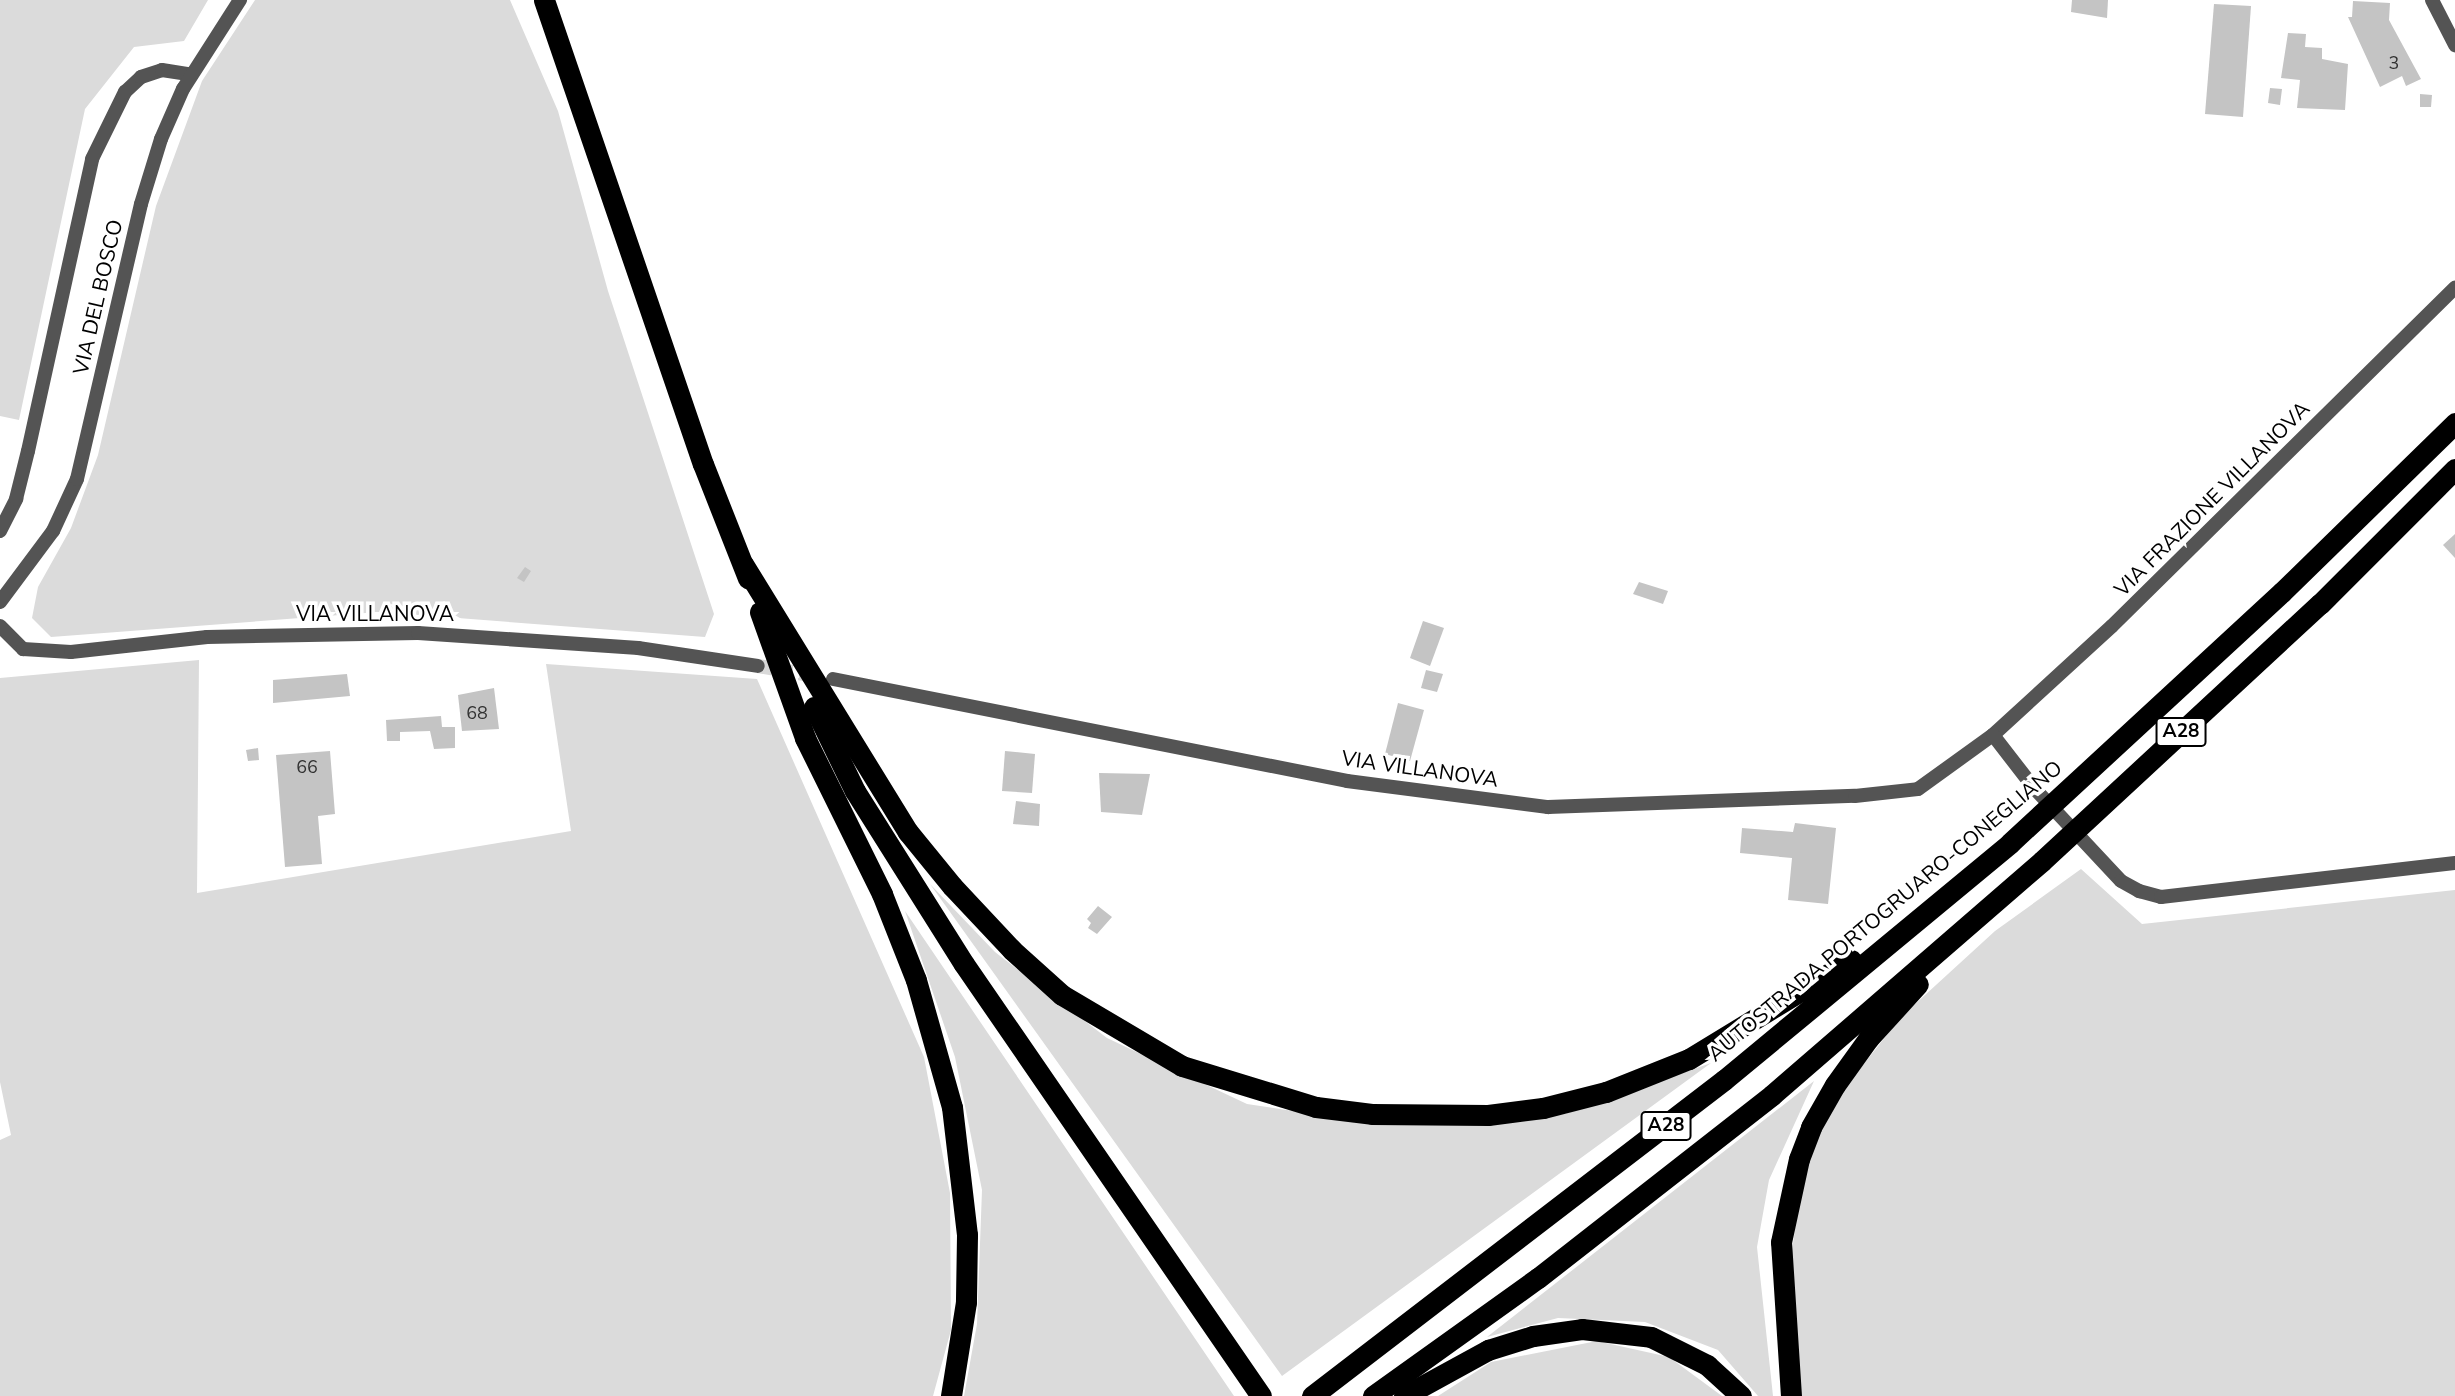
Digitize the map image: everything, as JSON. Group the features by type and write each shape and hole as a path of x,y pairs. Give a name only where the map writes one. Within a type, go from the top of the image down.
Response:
{"highway":[{"path":"544,0 703,464 743,564 805,738 883,894 916,979 949,1095 964,1184 967,1235 966,1302 951,1396"},
{"name":"AUTOSTRADA PORTOGRUARO-CONEGLIANO","path":"1312,1396 1703,1097 2010,843 2282,592 2455,423"},
{"name":"A28","path":"1373,1396 1538,1279 1772,1095 2042,861 2320,604 2455,469"},
{"path":"743,564 908,831 1012,950 1062,995 1118,1032 1182,1066 1249,1089 1316,1107 1435,1116 1543,1108 1606,1091 1689,1059 1771,1013 1940,901"},
{"path":"743,564 855,791 964,964 1261,1396"},
{"path":"1791,1396 1781,1242 1811,1127 1868,1039 1977,918"},
{"path":"1404,1396 1488,1350 1533,1336 1582,1329 1651,1337 1707,1365 1741,1396"}],"street":[{"name":"VIA DEL BOSCO","path":"0,602 53,531 77,479 141,204 161,139 192,75 240,0"},
{"path":"2432,0 2455,46"},
{"path":"0,531 16,499 25,463 92,159 125,92 141,77 162,69 192,75"},
{"name":"VIA FRAZIONE VILLANOVA","path":"1993,735 2112,626 2455,288"},
{"name":"VIA VILLANOVA","path":"0,626 23,649 71,652 208,637 418,633 638,648 758,666"},
{"name":"VIA VILLANOVA","path":"833,679 1347,781 1548,807 1855,796 1918,789 1993,735"},
{"path":"1993,735 2043,798 2121,881 2139,891 2161,897 2455,863"}],"shaded area":[{"path":"0,0 208,0 184,41 134,47 85,109 19,420 0,416"},
{"path":"255,0 510,0 558,111 608,291 714,614 705,637 379,612 51,637 32,618 38,587 71,528 98,455 156,206 202,81"},
{"path":"199,660 197,893 571,831 546,664 757,679 924,1057 950,1193 951,1330 933,1396 0,1396 0,1140 11,1135 0,1082 0,678"},
{"path":"2081,869 2142,924 2455,890 2455,1396 1800,1396 1791,1259 1803,1167 1825,1113 1901,1017 1995,931"},
{"path":"930,884 995,952 1107,1038 1247,1104 1387,1125 1565,1114 1711,1063 1282,1376"},
{"path":"905,911 1234,1396 964,1396 977,1324 982,1190 955,1057"},
{"path":"1814,1081 1769,1180 1757,1247 1773,1396 1758,1396 1718,1350 1645,1322 1558,1318 1487,1337"},
{"path":"1597,1341 1669,1357 1722,1396 1438,1396 1491,1362"}],"building":[{"path":"2072,0 2108,0 2107,18 2071,12"},
{"path":"2353,1 2390,3 2389,20 2421,79 2406,86 2402,76 2380,87 2348,17 2352,17"},
{"path":"2214,4 2251,6 2243,117 2205,114"},
{"path":"2288,33 2306,34 2305,47 2322,48 2322,59 2348,64 2345,110 2297,108 2300,80 2281,78"},
{"path":"2270,88 2282,89 2280,105 2268,103"},
{"path":"2420,94 2432,95 2431,107 2420,107"},
{"path":"2455,534 2455,558 2443,545"},
{"path":"525,567 531,571 524,582 517,578"},
{"path":"1639,582 1668,591 1663,604 1633,594"},
{"path":"1423,621 1444,628 1430,666 1410,658"},
{"path":"1426,670 1443,674 1437,692 1421,688"},
{"path":"347,674 350,696 273,703 273,680"},
{"path":"494,688 499,729 462,731 458,695"},
{"path":"1398,703 1424,710 1410,761 1385,754"},
{"path":"441,716 442,727 455,727 455,748 434,749 430,731 400,732 400,741 387,741 386,720"},
{"path":"258,748 259,760 248,761 246,750"},
{"path":"330,751 335,814 318,816 322,864 285,867 276,755"},
{"path":"1005,751 1035,754 1032,793 1002,791"},
{"path":"1099,773 1150,774 1142,815 1101,812"},
{"path":"1016,801 1040,804 1039,826 1013,824"},
{"path":"1795,823 1836,828 1828,904 1788,900 1792,858 1740,853 1742,828 1793,832"},
{"path":"1098,906 1112,917 1097,934 1088,928 1091,923 1087,919"}],"tunnel":[{"path":"758,666 815,676"}]}
